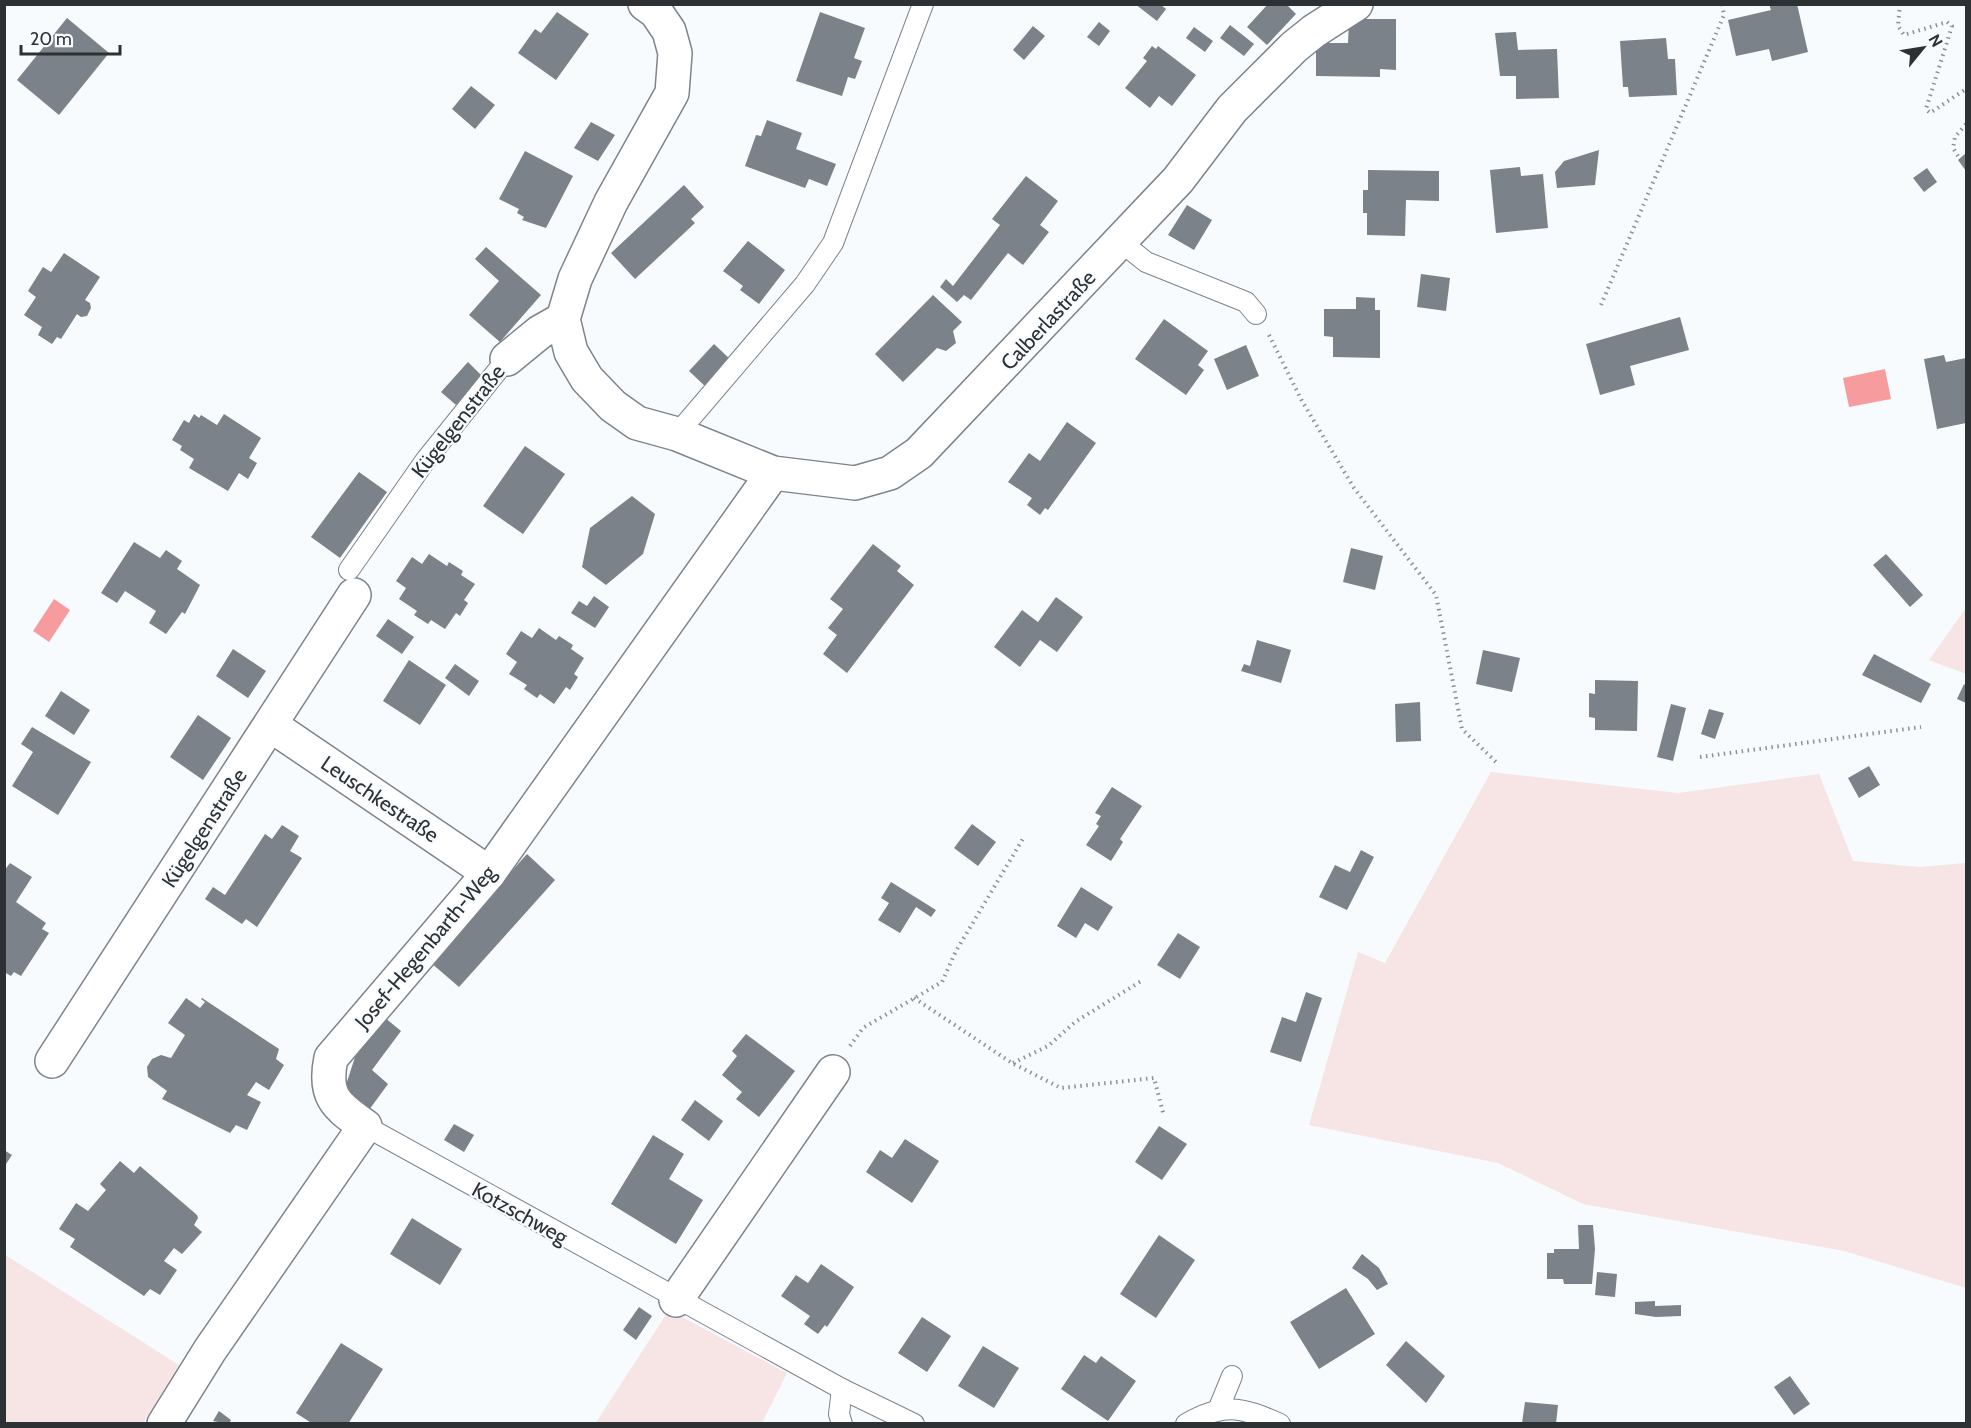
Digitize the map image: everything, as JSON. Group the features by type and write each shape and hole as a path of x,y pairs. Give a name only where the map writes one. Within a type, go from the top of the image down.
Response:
{"street":[{"name":"Calberlastraße","path":"645,4 656,12 669,31 675,53 672,93 611,202 575,279 564,319 571,351 587,379 637,423 677,434 773,474 855,483 890,473 920,453 1178,180 1240,101 1294,47 1356,4"},
{"name":"Kügelgenstraße","path":"507,359 540,332 564,319"},
{"name":"Josef-Hegenbarth-Weg","path":"364,1126 337,1107 331,1094 327,1075 331,1058 489,873 773,474"},
{"name":"Kügelgenstraße","path":"52,1061 272,726 352,582"},
{"name":"Leuschkestraße","path":"272,726 489,873"},
{"path":"676,1300 833,1072"},
{"path":"164,1424 210,1350 364,1126"}],"lane":[{"path":"677,434 805,284 833,243 923,4"},
{"path":"1121,242 1146,262 1246,302 1256,314"},
{"name":"Kügelgenstraße","path":"352,582 425,460 507,359"},
{"name":"Kotzschweg","path":"364,1126 676,1300 914,1424"},
{"path":"1218,1410 1232,1376"},
{"path":"842,1424 839,1413 843,1389"},
{"path":"1186,1424 1202,1414 1230,1407 1248,1409 1280,1424"}],"path":[{"path":"1601,305 1724,15 1722,4"},
{"path":"1900,4 1898,26 1904,35 1947,22 1952,26 1926,109 1930,113 1966,89"},
{"path":"1958,156 1953,148 1955,137 1966,124"},
{"path":"1256,314 1276,346 1302,400 1354,488 1436,595 1462,729 1496,762"},
{"path":"1700,758 1921,727"},
{"path":"833,1072 863,1028 942,982 956,951 1024,837"},
{"path":"1012,1063 1048,1046 1075,1022 1143,980"},
{"path":"914,998 1012,1063 1061,1088 1154,1078 1164,1116"}],"shaded area":[{"path":"1885,369 1891,399 1849,407 1843,378"},
{"path":"54,599 70,610 49,642 33,631"},
{"path":"1966,608 1966,674 1929,660"},
{"path":"1491,772 1678,793 1819,774 1853,861 1919,867 1966,863 1966,1288 1844,1251 1583,1204 1498,1163 1309,1125 1358,952 1385,963"},
{"path":"4,1254 179,1365 143,1423 5,1423"},
{"path":"669,1310 787,1373 762,1423 595,1424"}],"building":[{"path":"1135,4 1160,4 1166,9 1157,21"},
{"path":"1268,4 1286,4 1296,14 1267,45 1247,27"},
{"path":"1769,4 1797,4 1808,52 1772,61 1769,49 1736,56 1728,20 1771,10"},
{"path":"557,12 589,34 556,80 518,53 535,29 541,33"},
{"path":"820,12 865,28 854,58 862,61 855,79 848,77 842,96 796,81"},
{"path":"67,18 109,53 59,115 17,80"},
{"path":"1349,19 1396,19 1396,70 1380,69 1380,77 1316,76 1316,43 1348,43"},
{"path":"1099,22 1110,31 1099,46 1087,37"},
{"path":"1230,25 1254,44 1244,56 1220,38"},
{"path":"1033,26 1045,36 1024,60 1013,50"},
{"path":"1194,27 1213,41 1205,52 1186,38"},
{"path":"1516,32 1518,50 1557,49 1559,98 1516,99 1516,76 1500,76 1495,33"},
{"path":"1666,38 1668,59 1675,59 1677,95 1629,97 1628,87 1623,87 1620,41"},
{"path":"1152,46 1156,49 1158,46 1196,75 1172,106 1159,96 1150,108 1125,88 1147,61 1143,58"},
{"path":"471,86 495,105 475,129 452,109"},
{"path":"767,120 802,133 796,149 836,164 827,186 809,179 805,188 745,166 756,135 761,136"},
{"path":"591,122 615,135 598,161 574,148"},
{"path":"1599,150 1595,185 1557,188 1555,172 1564,161"},
{"path":"525,151 573,176 546,228 522,220 524,217 517,213 519,209 499,199"},
{"path":"1966,153 1966,171 1958,160"},
{"path":"1520,167 1521,176 1543,174 1548,228 1496,233 1490,170"},
{"path":"1927,168 1937,182 1924,192 1913,178"},
{"path":"1368,170 1439,171 1439,201 1406,200 1405,236 1367,235 1367,213 1363,213 1363,190 1368,190"},
{"path":"1026,176 1058,201 1040,225 1049,232 1023,265 1008,253 971,300 964,295 957,302 940,287 946,279 953,286 1000,225 992,219"},
{"path":"684,185 704,207 691,219 695,223 635,279 611,253"},
{"path":"1187,205 1212,220 1194,250 1168,235"},
{"path":"748,241 785,270 759,304 740,290 743,286 723,271"},
{"path":"486,247 541,295 500,342 469,315 499,281 475,259"},
{"path":"64,253 100,277 85,300 90,303 91,308 87,316 81,317 77,314 61,339 57,337 52,344 38,335 42,327 24,315 36,297 28,291 43,267 51,272"},
{"path":"1421,274 1450,278 1446,311 1417,307"},
{"path":"933,295 962,322 953,331 956,343 946,351 937,348 903,382 875,354"},
{"path":"1356,297 1375,298 1375,310 1380,310 1380,358 1333,357 1333,337 1324,336 1324,309 1356,309"},
{"path":"1680,317 1689,350 1630,366 1635,385 1600,395 1586,344"},
{"path":"1164,319 1208,351 1198,365 1204,370 1186,395 1135,359"},
{"path":"714,344 732,361 707,388 689,371"},
{"path":"1246,345 1259,376 1227,390 1214,359"},
{"path":"1944,355 1946,362 1966,358 1966,423 1937,429 1924,359"},
{"path":"468,362 482,376 456,405 441,392"},
{"path":"194,414 199,418 201,415 217,425 224,414 261,438 249,458 257,463 248,479 239,473 228,491 189,468 194,459 180,450 182,446 172,440 184,420 189,423"},
{"path":"1067,422 1096,443 1048,510 1045,508 1040,515 1027,505 1032,498 1008,482 1029,453 1040,461"},
{"path":"525,446 565,474 523,534 483,506"},
{"path":"359,472 387,492 340,558 311,537"},
{"path":"632,496 655,514 643,554 606,585 582,567 590,528"},
{"path":"134,542 160,558 166,550 182,561 177,569 200,585 185,614 182,612 166,634 149,623 156,611 125,591 117,603 101,593"},
{"path":"873,544 901,566 897,571 914,585 847,673 823,654 837,635 828,628 843,609 830,599"},
{"path":"1351,548 1383,556 1375,590 1343,582"},
{"path":"429,554 447,566 449,562 463,571 461,575 475,584 464,600 468,603 460,616 456,613 445,629 431,620 428,624 414,615 417,611 399,599 406,588 396,581 412,557 422,564"},
{"path":"1886,554 1923,595 1910,607 1873,565"},
{"path":"594,596 609,607 595,628 571,613 579,601 587,606"},
{"path":"1056,597 1083,617 1057,652 1040,640 1020,667 994,647 1022,610 1038,622"},
{"path":"388,619 414,637 402,654 376,636"},
{"path":"539,628 556,640 559,636 573,645 571,649 584,658 574,674 578,677 570,690 566,687 554,704 540,694 537,698 524,689 527,685 509,674 517,662 506,654 521,631 532,638"},
{"path":"1257,640 1291,650 1281,683 1241,671 1244,664 1250,666"},
{"path":"233,649 266,671 248,698 216,676"},
{"path":"1483,650 1520,658 1512,692 1476,684"},
{"path":"1874,654 1931,684 1921,703 1862,675"},
{"path":"409,660 446,685 420,725 383,701"},
{"path":"455,664 479,681 469,696 445,678"},
{"path":"1595,680 1638,681 1637,731 1595,730 1595,718 1589,717 1589,693 1595,694"},
{"path":"1964,684 1966,686 1966,703 1957,699"},
{"path":"61,691 90,710 74,735 45,716"},
{"path":"1420,702 1421,741 1396,742 1395,704"},
{"path":"1671,704 1686,708 1673,761 1657,757"},
{"path":"1709,709 1724,713 1715,739 1701,734"},
{"path":"198,715 231,738 203,780 170,757"},
{"path":"32,727 91,762 58,815 12,786 33,752 21,744"},
{"path":"1869,766 1880,785 1859,798 1848,778"},
{"path":"1112,787 1142,806 1120,839 1123,842 1111,861 1086,845 1099,826 1096,824 1101,816 1095,813"},
{"path":"972,824 996,842 978,866 954,848"},
{"path":"282,825 299,836 290,851 302,858 257,927 246,919 242,924 205,899 213,887 225,895 265,834 272,839"},
{"path":"1361,850 1374,857 1347,910 1319,897 1335,865 1350,872"},
{"path":"527,854 555,880 459,987 430,962"},
{"path":"10,863 32,877 16,902 46,923 42,929 49,933 21,976 14,972 11,976 4,972 4,871"},
{"path":"891,882 936,910 931,917 916,907 900,933 878,920 889,903 881,898"},
{"path":"1081,887 1113,907 1098,931 1085,923 1076,938 1057,926"},
{"path":"1178,933 1200,947 1180,979 1157,965"},
{"path":"1306,992 1322,998 1301,1062 1270,1052 1282,1017 1296,1022"},
{"path":"186,998 200,1008 205,1002 202,998 279,1049 276,1059 284,1065 269,1090 256,1082 247,1095 261,1102 247,1130 236,1125 230,1133 162,1099 167,1091 148,1077 147,1067 152,1059 161,1055 171,1058 185,1035 168,1023"},
{"path":"384,1017 401,1031 372,1070 388,1084 369,1110 345,1088 355,1057"},
{"path":"746,1034 795,1071 759,1117 736,1099 742,1092 722,1075 737,1056 732,1051"},
{"path":"695,1100 723,1121 709,1141 681,1120"},
{"path":"454,1124 474,1135 464,1152 444,1140"},
{"path":"1159,1126 1187,1144 1162,1180 1135,1162"},
{"path":"653,1135 684,1154 669,1179 703,1200 676,1244 611,1204"},
{"path":"905,1139 939,1161 912,1203 866,1172 880,1150 892,1158"},
{"path":"4,1150 12,1155 4,1167"},
{"path":"120,1161 134,1173 140,1166 198,1218 194,1225 202,1232 182,1254 174,1248 164,1261 177,1270 160,1295 150,1289 144,1296 70,1247 75,1239 59,1229 76,1203 88,1211 106,1190 100,1184"},
{"path":"412,1218 462,1249 440,1285 390,1254"},
{"path":"1578,1225 1593,1225 1595,1249 1592,1284 1564,1284 1563,1279 1547,1279 1547,1253 1554,1253 1554,1249 1579,1249"},
{"path":"1159,1235 1195,1260 1156,1318 1120,1294"},
{"path":"1362,1254 1379,1268 1388,1284 1377,1290 1368,1279 1352,1268"},
{"path":"821,1264 854,1287 827,1327 825,1325 818,1334 804,1324 810,1316 781,1296 796,1275 808,1283"},
{"path":"1597,1272 1617,1274 1615,1297 1595,1295"},
{"path":"1346,1288 1375,1334 1319,1369 1290,1322"},
{"path":"1655,1301 1655,1306 1681,1305 1681,1316 1656,1317 1635,1314 1635,1302"},
{"path":"639,1307 652,1316 636,1340 623,1330"},
{"path":"922,1317 951,1336 927,1372 898,1353"},
{"path":"1406,1341 1445,1376 1426,1403 1386,1365"},
{"path":"341,1343 383,1369 348,1424 313,1424 296,1413"},
{"path":"983,1346 1019,1368 994,1408 958,1386"},
{"path":"1084,1355 1096,1363 1101,1356 1136,1381 1108,1421 1061,1389"},
{"path":"1790,1376 1810,1404 1794,1415 1774,1387"},
{"path":"1525,1402 1558,1405 1556,1424 1522,1423"},
{"path":"219,1411 231,1420 229,1424 213,1421"}]}
